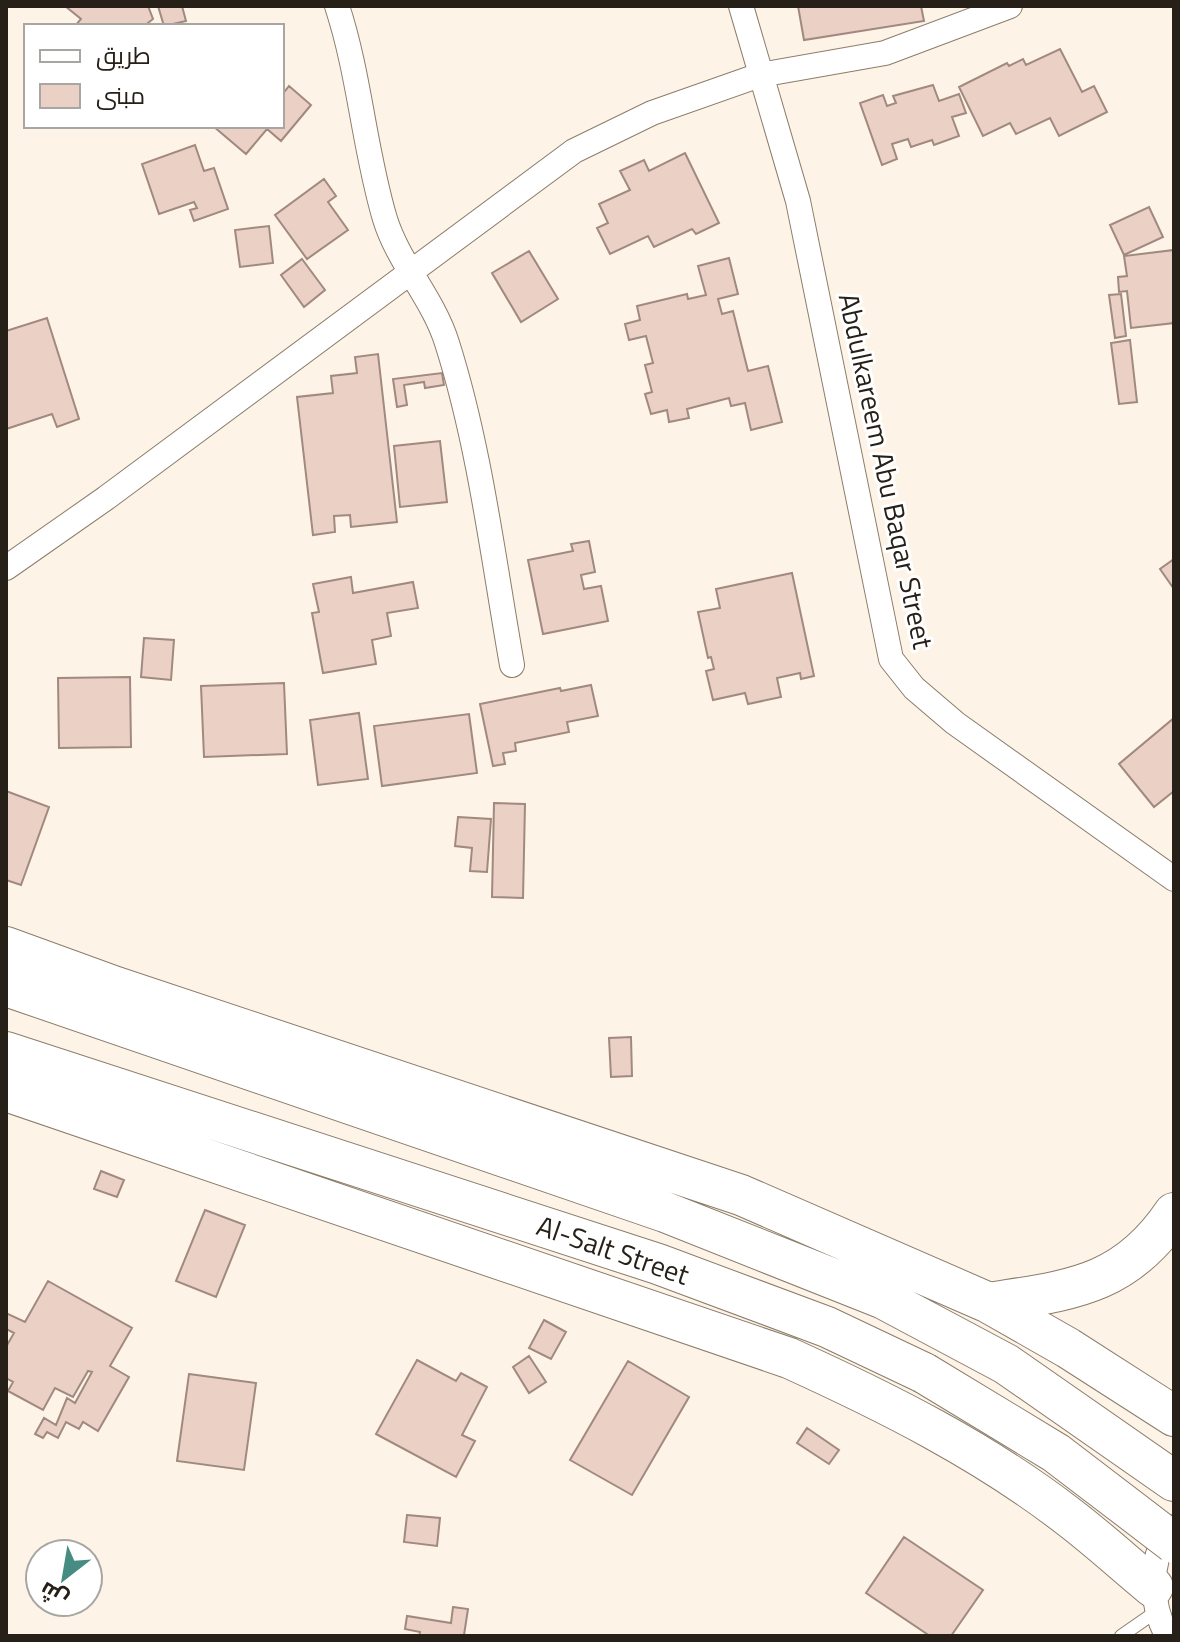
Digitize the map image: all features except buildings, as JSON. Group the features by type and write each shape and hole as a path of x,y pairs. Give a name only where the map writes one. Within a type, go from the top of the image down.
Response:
{"main road":[{"path":"6,947 116,987 671,1169 741,1195 989,1303 1068,1348 1174,1416"},
{"name":"Al-Salt Street","path":"6,986 665,1212 884,1299 1006,1364 1174,1481"},
{"name":"Al-Salt Street","path":"6,1052 658,1264 839,1332 924,1373 1014,1425 1098,1483 1174,1543"},
{"path":"6,1091 789,1358 881,1399 978,1455 1068,1516 1155,1599"},
{"path":"989,1303 1066,1292 1100,1280 1130,1261 1174,1213"}],"street":[{"path":"337,6 360,88 385,217 409,271 437,315 454,366 512,665"},
{"name":"Abdulkareem Abu Baqar Street","path":"741,6 798,201 891,659 914,688 955,723 1172,874"},
{"path":"6,568 106,498 574,151 652,113 760,75 885,53 1010,6"},
{"path":"1167,1636 1155,1599 1161,1541 1174,1518"}],"lane":[{"path":"1121,1636 1155,1599"}]}
